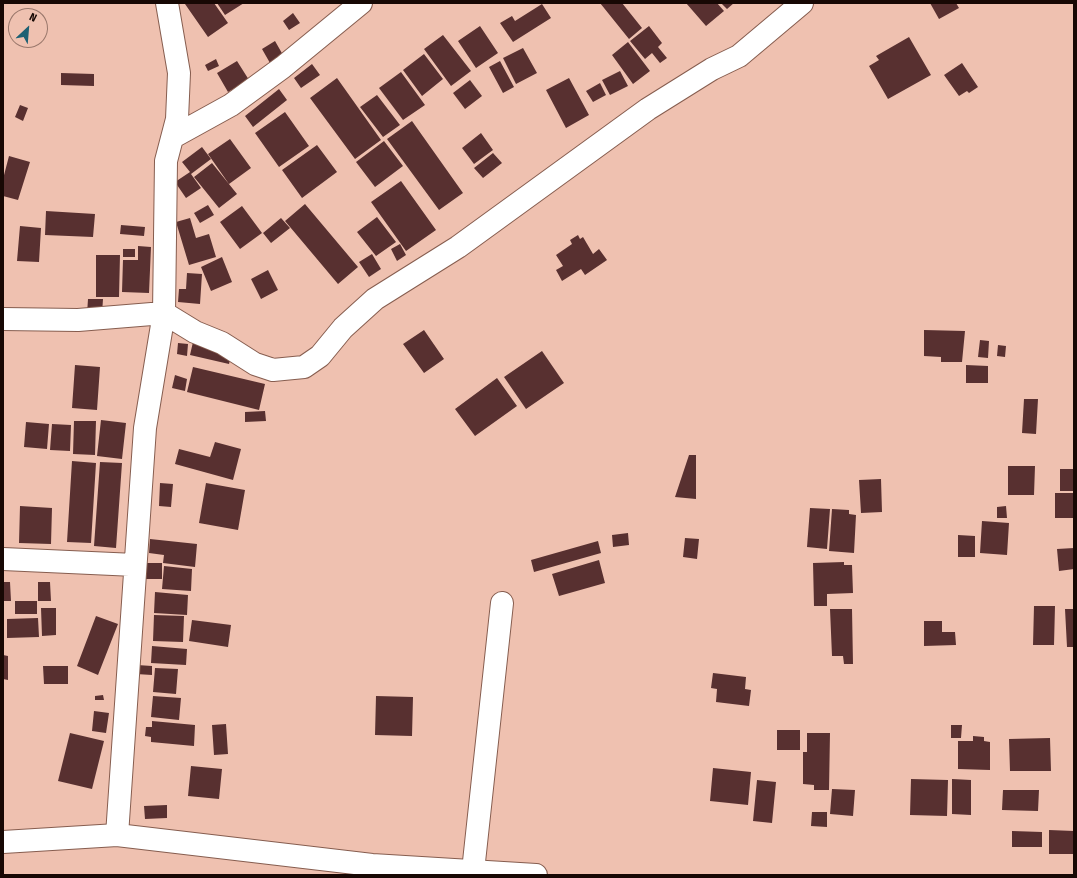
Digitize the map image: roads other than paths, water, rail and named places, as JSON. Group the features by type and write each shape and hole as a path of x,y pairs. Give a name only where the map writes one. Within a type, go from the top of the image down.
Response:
{"street":[{"path":"117,835 145,428 164,313 166,161 177,119 179,73 167,3"},
{"path":"172,137 231,105 283,67 361,3"},
{"path":"3,319 78,320 164,313 195,332 222,343 261,366 273,370 304,367 320,356 343,328 375,299 458,247 648,109 712,69 739,56 802,3"},
{"path":"3,559 135,565"},
{"path":"473,871 502,603"},
{"path":"3,842 117,835 372,870 473,871 536,875"}]}
